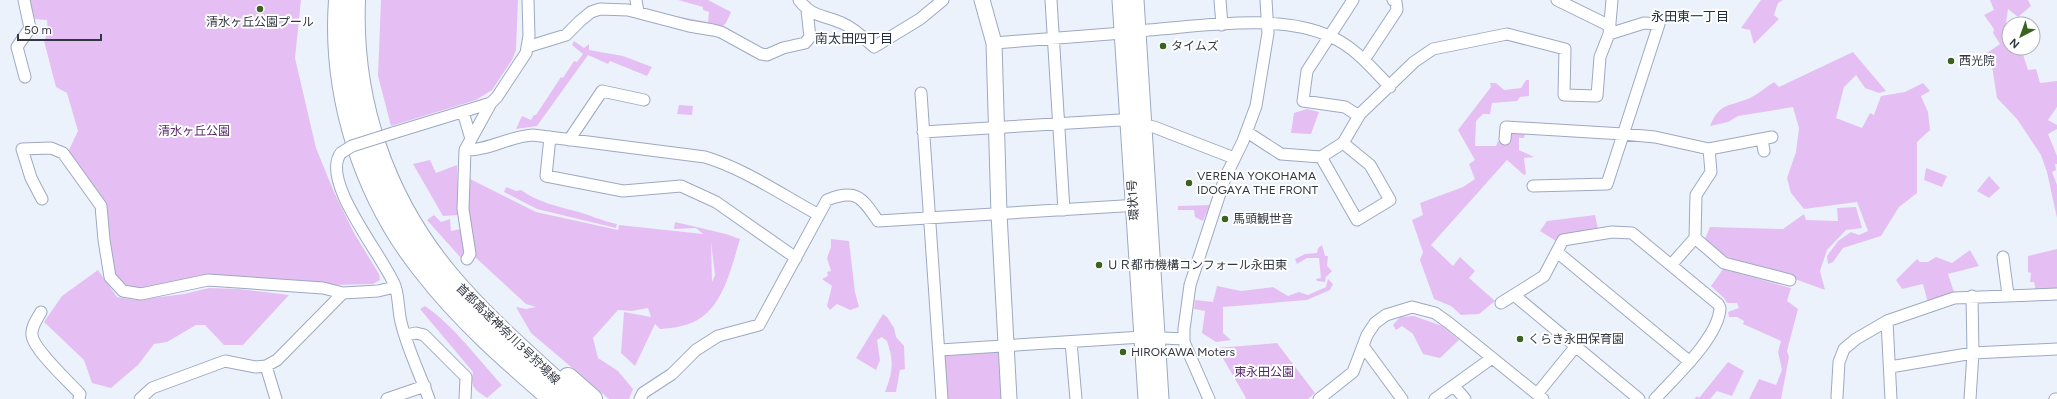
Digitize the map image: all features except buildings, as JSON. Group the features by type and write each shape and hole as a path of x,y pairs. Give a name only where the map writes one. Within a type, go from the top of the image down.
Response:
{"highway":[{"name":"首都高速神奈川3号狩場線","path":"339,0 340,59 345,95 356,143 381,204 394,228 424,271 479,332 553,399"},
{"name":"首都高速神奈川3号狩場線","path":"355,0 356,49 361,90 370,134 379,160 403,209 424,243 450,277 489,319 584,397"},
{"path":"424,271 437,295 456,320 537,399"}],"main road":[{"name":"環状1号","path":"1121,0 1130,33 1149,337 1147,399"},
{"name":"環状1号","path":"1130,33 1136,0"},
{"name":"環状1号","path":"1149,337 1160,399"}],"street":[{"path":"24,0 30,28 17,47 25,77"},
{"path":"467,259 470,254 463,209 465,150 491,103 522,62 529,36 528,0"},
{"path":"636,0 638,12"},
{"path":"799,0 807,10 842,23 874,47 920,19 942,0"},
{"path":"982,0 994,43 999,214 1009,399"},
{"path":"1051,0 1064,210"},
{"path":"1220,0 1222,25"},
{"path":"1209,399 1184,339 1189,292 1193,273 1225,178 1247,132 1256,106 1268,33 1266,0"},
{"path":"1354,0 1307,71 1303,101 1346,107 1358,116"},
{"path":"1364,60 1397,10 1396,2 1393,0"},
{"path":"1533,186 1607,184 1659,24 1644,23 1609,30 1556,0"},
{"path":"1247,132 1281,154 1321,157 1344,143 1358,116 1390,87 1414,62 1433,49 1507,34 1564,49 1564,95 1597,96 1600,57 1609,30 1612,0"},
{"path":"527,47 566,35 591,12 600,9 638,12 688,26 721,32 761,54 767,55 783,48 805,43 810,37 807,10"},
{"path":"994,43 1130,33 1148,30 1267,23 1308,29 1330,36 1364,60 1390,87"},
{"path":"569,140 602,91 644,100"},
{"path":"921,93 932,275 940,350 942,399"},
{"path":"430,399 401,322 395,287 363,235 336,175 336,162 342,153 352,146 491,103"},
{"path":"463,112 471,139"},
{"path":"923,132 1058,124 1135,122 1234,158"},
{"path":"1505,139 1506,127 1623,134 1655,138 1709,149 1767,138 1764,151"},
{"path":"465,150 475,151 519,136 533,135 676,152 718,161 819,215"},
{"path":"550,137 546,176 623,191 681,186 716,202 796,258"},
{"path":"1321,157 1357,220 1390,200 1370,165 1344,143"},
{"path":"38,200 22,150 51,148 63,153 100,206 110,277 116,285 129,294 140,294 208,280 323,288 343,293 378,291 395,287"},
{"path":"1671,265 1695,238 1696,195 1711,172 1709,149"},
{"path":"640,399 643,393 676,371 696,350 718,336 759,325 827,200 836,197 854,196 863,199 878,221 1141,205"},
{"path":"1501,304 1544,276 1563,240 1624,231 1632,233 1718,304 1720,308 1717,323 1699,351 1655,399"},
{"path":"1695,238 1724,263 1790,280"},
{"path":"1558,252 1690,362"},
{"path":"2003,257 2008,295"},
{"path":"140,399 152,388 225,361 256,367 266,366 277,360 343,293"},
{"path":"1837,397 1839,362 1844,349 1856,338 1887,321 1954,298 1972,296 2057,294"},
{"path":"1514,295 1639,399"},
{"path":"1970,399 1973,353 1972,296"},
{"path":"1319,399 1353,372 1363,346 1375,323 1393,312 1412,306 1435,313 1540,397 1576,346"},
{"path":"41,312 32,328 32,336 37,347 80,394 79,399"},
{"path":"1887,321 1891,399"},
{"path":"406,335 416,333 424,335 466,377 465,399"},
{"path":"940,350 1149,337 1184,339"},
{"path":"1072,342 1076,399"},
{"path":"1363,346 1402,399"},
{"path":"1890,367 1973,353 2057,349"},
{"path":"1435,399 1492,358"},
{"path":"266,366 276,399"},
{"path":"387,399 425,386"},
{"path":"1454,386 1465,399"}],"green space":[{"name":"清水ヶ丘公園","path":"28,0 301,0 295,58 316,148 334,192 354,233 379,274 380,280 373,284 334,285 204,275 153,289 130,289 122,284 112,270 103,205 68,152 78,131 67,93 56,87 44,41 48,32 47,20 35,19"},
{"path":"381,0 518,0 516,50 512,60 492,90 476,100 391,126 378,76"},
{"path":"678,0 708,0 731,12 726,23 720,29 674,19 675,16 708,22 709,12 703,10 703,7"},
{"path":"1761,0 1783,0 1778,3 1774,15 1779,19 1754,44 1750,30 1741,28"},
{"path":"1990,0 2028,0 2031,6 2019,16 2017,16 2008,9 2007,16 2001,16 2001,56 2024,56 2028,70 2036,69 2040,83 2057,81 2057,107 2048,120 2057,125 2057,129 2048,134 2057,156 2057,164 2055,164 2056,170 2052,172 2057,185 2057,218 2047,172 2041,155 2017,119 1997,98 1992,66 1987,53 2000,44 1993,33 1994,29 1984,15 1994,10"},
{"path":"574,41 584,48 589,44 589,50 623,56 652,67 647,76 610,61 608,64 588,55 537,126 516,129 522,116 531,120 534,115 536,115 561,77 563,78 574,61 577,62 583,54 572,45"},
{"path":"1853,52 1886,91 1879,93 1865,88 1856,75 1844,87 1836,118 1862,128 1870,113 1874,115 1881,96 1905,92 1923,83 1930,91 1921,96 1928,112 1930,130 1917,142 1917,193 1899,207 1881,236 1843,248 1833,262 1828,264 1827,256 1838,241 1851,232 1859,235 1868,231 1857,202 1804,209 1791,193 1787,178 1796,152 1799,128 1793,107 1738,116 1728,122 1710,126 1718,113 1726,106 1756,95 1774,82 1779,87"},
{"path":"1526,80 1529,80 1529,96 1520,97 1517,101 1492,103 1490,114 1483,114 1476,121 1475,146 1496,146 1498,141 1508,143 1509,133 1525,134 1524,138 1519,138 1519,150 1534,157 1524,158 1526,174 1524,175 1507,160 1431,245 1453,266 1460,257 1475,271 1469,278 1495,301 1479,314 1461,315 1451,306 1434,299 1420,260 1423,252 1412,220 1423,215 1420,203 1463,187 1475,179 1469,164 1475,160 1458,130 1491,87 1490,83 1496,83 1504,90 1521,88"},
{"path":"679,105 693,106 692,115 677,114"},
{"path":"1307,109 1319,112 1311,134 1291,133 1294,113"},
{"path":"430,160 436,173 457,165 459,215 443,216 413,164"},
{"path":"1926,168 1947,176 1942,187 1924,180"},
{"path":"1989,176 2000,188 1989,198 1977,191"},
{"path":"468,178 536,212 618,230 619,225 703,234 696,228 674,229 675,222 726,234 740,239 722,292 715,304 706,314 695,322 679,327 660,329 655,324 635,366 621,353 624,312 651,317 648,308 632,311 618,310 593,338 598,358 618,371 633,389 629,399 609,399 531,333 516,307 526,309 536,307 526,304 475,257 468,217","holes":["711,242 715,275 712,282"]},
{"path":"506,187 516,191 521,190 534,198 547,203 617,224 616,228 537,209 504,192"},
{"path":"1210,205 1203,221 1195,217 1194,210 1178,210 1178,206"},
{"path":"1856,207 1862,228 1846,230 1827,250 1820,271 1825,290 1795,279 1724,260 1705,239 1710,227 1783,229 1804,214 1806,220 1838,221 1837,208"},
{"path":"434,215 441,222 450,219 451,231 461,229 466,255 461,258 427,220"},
{"path":"1595,215 1598,229 1559,236 1556,241 1540,231 1547,221"},
{"path":"831,239 849,241 855,292 859,307 850,310 837,304 830,310 827,306 832,286 822,279 828,276 827,272 831,271 827,258 831,247"},
{"path":"1322,245 1325,256 1328,256 1327,266 1332,271 1326,277 1325,282 1317,281 1316,279 1321,278 1319,258 1307,258 1297,264 1295,259 1305,254 1317,253 1318,248"},
{"path":"2057,249 2057,292 2036,291 2034,282 2030,282 2031,273 2028,272 2028,256"},
{"path":"1970,250 1979,266 1948,274 1955,295 1928,303 1923,284 1902,289 1896,280 1917,259 1920,262 1928,262 1936,257 1952,263"},
{"path":"1723,269 1791,288 1787,301 1798,309 1787,351 1789,357 1781,399 1749,399 1759,379 1776,385 1782,370 1778,352 1781,341 1743,324 1744,321 1737,317 1729,317 1728,312 1739,308 1737,303 1727,303 1724,298 1711,286"},
{"path":"98,270 117,297 136,300 184,294 209,288 239,289 289,295 243,345 224,345 205,325 196,325 167,342 154,344 138,365 111,388 92,383 84,360 44,322 62,296"},
{"path":"1328,279 1333,284 1330,290 1307,300 1223,307 1223,333 1231,340 1216,342 1202,333 1205,311 1194,309 1195,300 1213,302 1217,286 1241,291 1273,287 1288,296 1299,292 1308,295 1326,287"},
{"path":"425,306 456,333 502,385 487,398 474,388 472,382 473,372 420,309"},
{"path":"883,314 887,317 894,328 896,337 904,346 905,369 900,370 896,392 885,392 892,366 887,341 882,337 877,340 880,360 876,370 856,358"},
{"path":"1414,316 1442,326 1459,340 1440,358 1423,354 1413,334 1402,326 1396,330 1393,325 1400,317"},
{"name":"東永田公園","path":"1277,343 1315,393 1308,399 1245,399 1246,398 1217,348"},
{"path":"998,352 1002,399 946,399 944,356"},
{"path":"1728,362 1744,371 1732,396 1717,391 1710,399 1694,399 1697,396 1699,398"}],"place":[{"name":"清水ヶ丘公園プール","path":"260,9"},
{"name":"タイムズ","path":"1163,46"},
{"name":"西光院","path":"1951,61"},
{"name":"VERENA YOKOHAMA IDOGAYA THE FRONT","path":"1189,183"},
{"name":"馬頭観世音","path":"1225,219"},
{"name":"ＵＲ都市機構コンフォール永田東","path":"1099,265"},
{"name":"くらき永田保育園","path":"1520,339"},
{"name":"HIROKAWA Moters","path":"1123,352"}],"district":[{"name":"永田東一丁目","path":"1690,16"},
{"name":"南太田四丁目","path":"854,38"}]}
